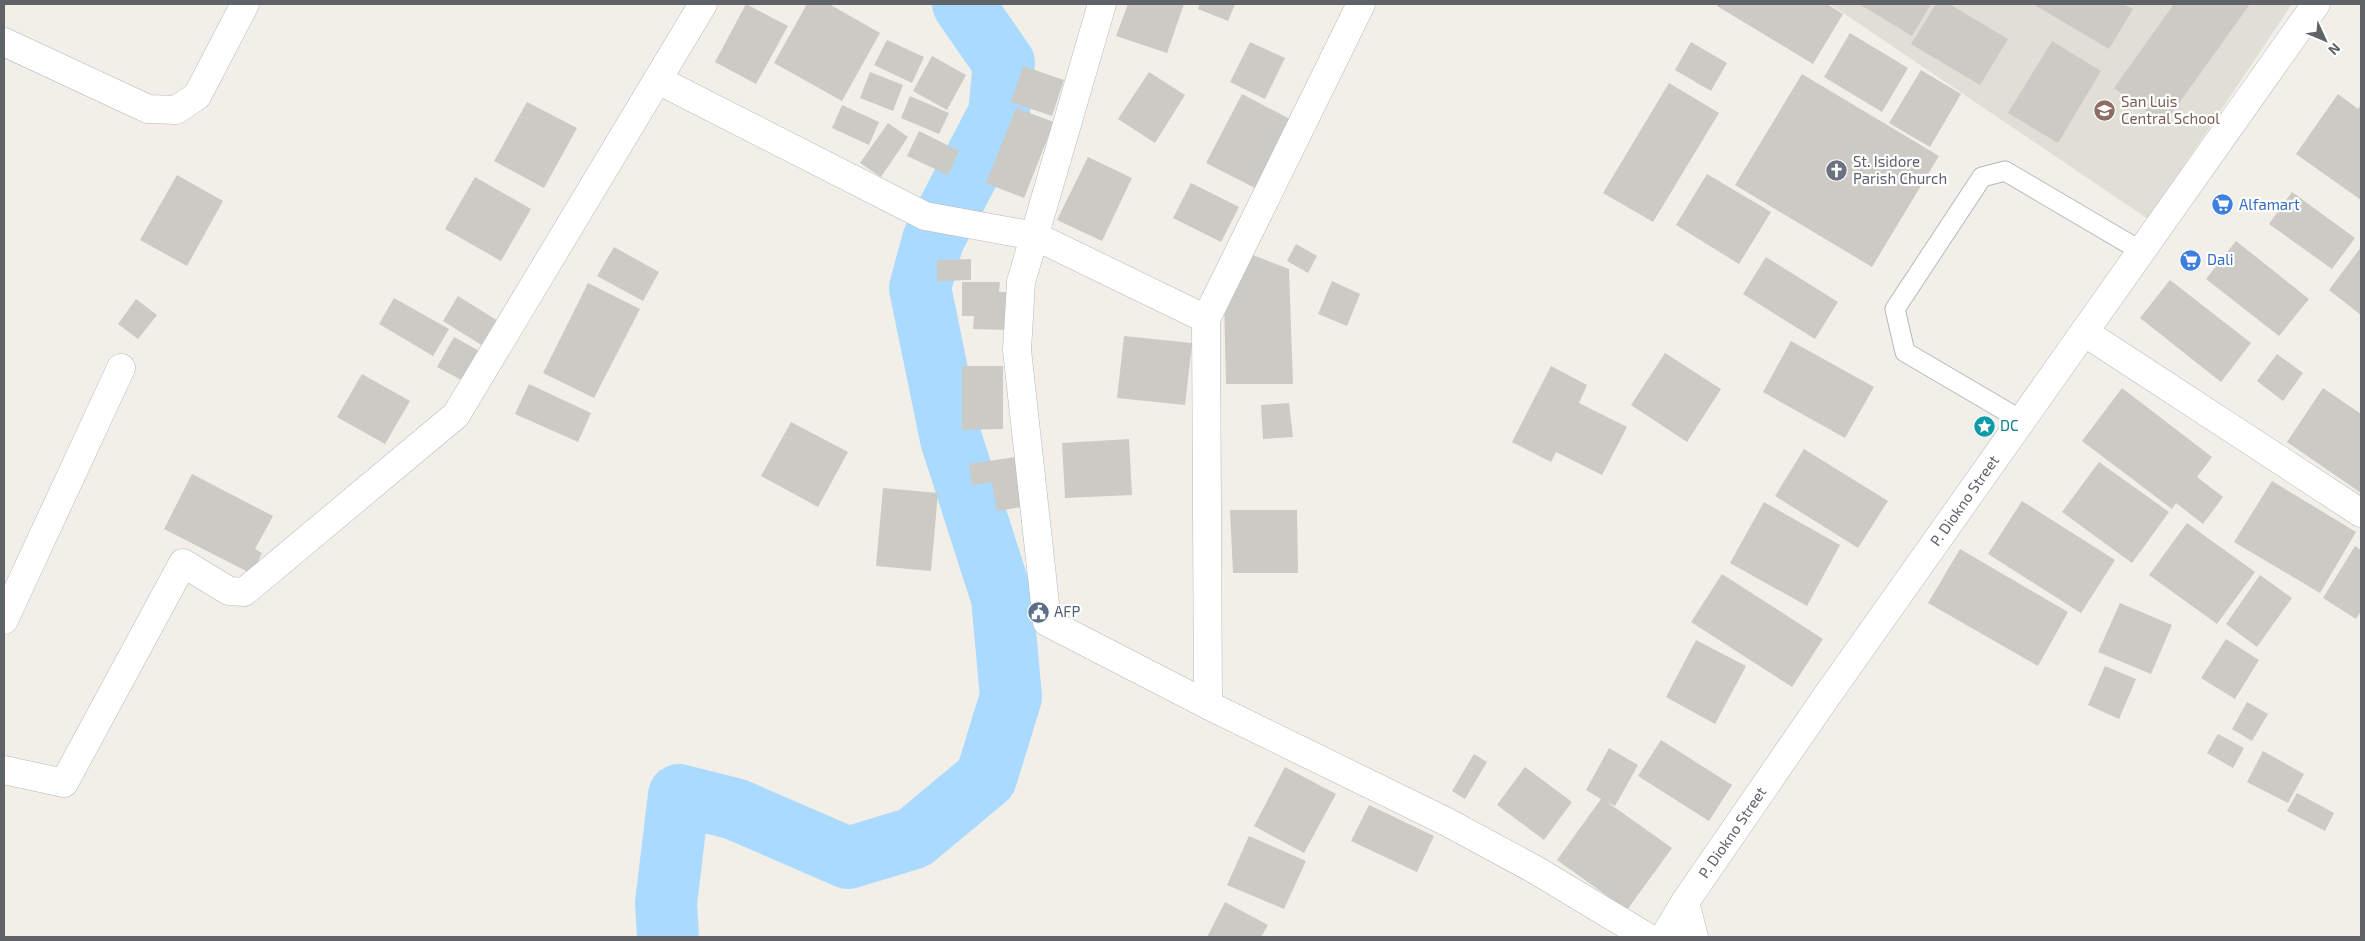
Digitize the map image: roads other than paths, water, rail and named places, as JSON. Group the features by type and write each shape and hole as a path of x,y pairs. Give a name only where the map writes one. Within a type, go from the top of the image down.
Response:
{"street":[{"path":"4,42 148,109 176,110 197,96 245,4"},
{"path":"4,770 64,783 182,563 229,591 244,592 456,415 703,4"},
{"path":"1102,4 1021,282 1017,350 1047,622 1208,705 1447,822 1534,868 1648,937"},
{"path":"1208,705 1206,319 1361,4"},
{"name":"P. Diokno Street","path":"1664,937 1685,902 1824,700 2316,4"},
{"path":"658,80 925,216 1035,236 1206,319"},
{"path":"2084,332 2361,513"},
{"path":"4,620 121,368"},
{"path":"1685,902 1694,937"}],"lane":[{"path":"2021,420 1905,352 1895,309 1982,177 2006,171 2141,251"}],"waterway":[{"path":"668,937 666,903 679,795 735,809 848,858 914,838 986,778 1011,697 1002,598 951,439 920,288 933,240 999,114 1004,63 963,4"}],"place":[{"name":"San Luis Central School","path":"2105,111"},
{"name":"St. Isidore Parish Church","path":"1837,171"},
{"name":"Alfamart","path":"2223,205"},
{"name":"Dali","path":"2191,260"},
{"name":"DC","path":"1984,426"},
{"name":"AFP","path":"1038,612"}]}
